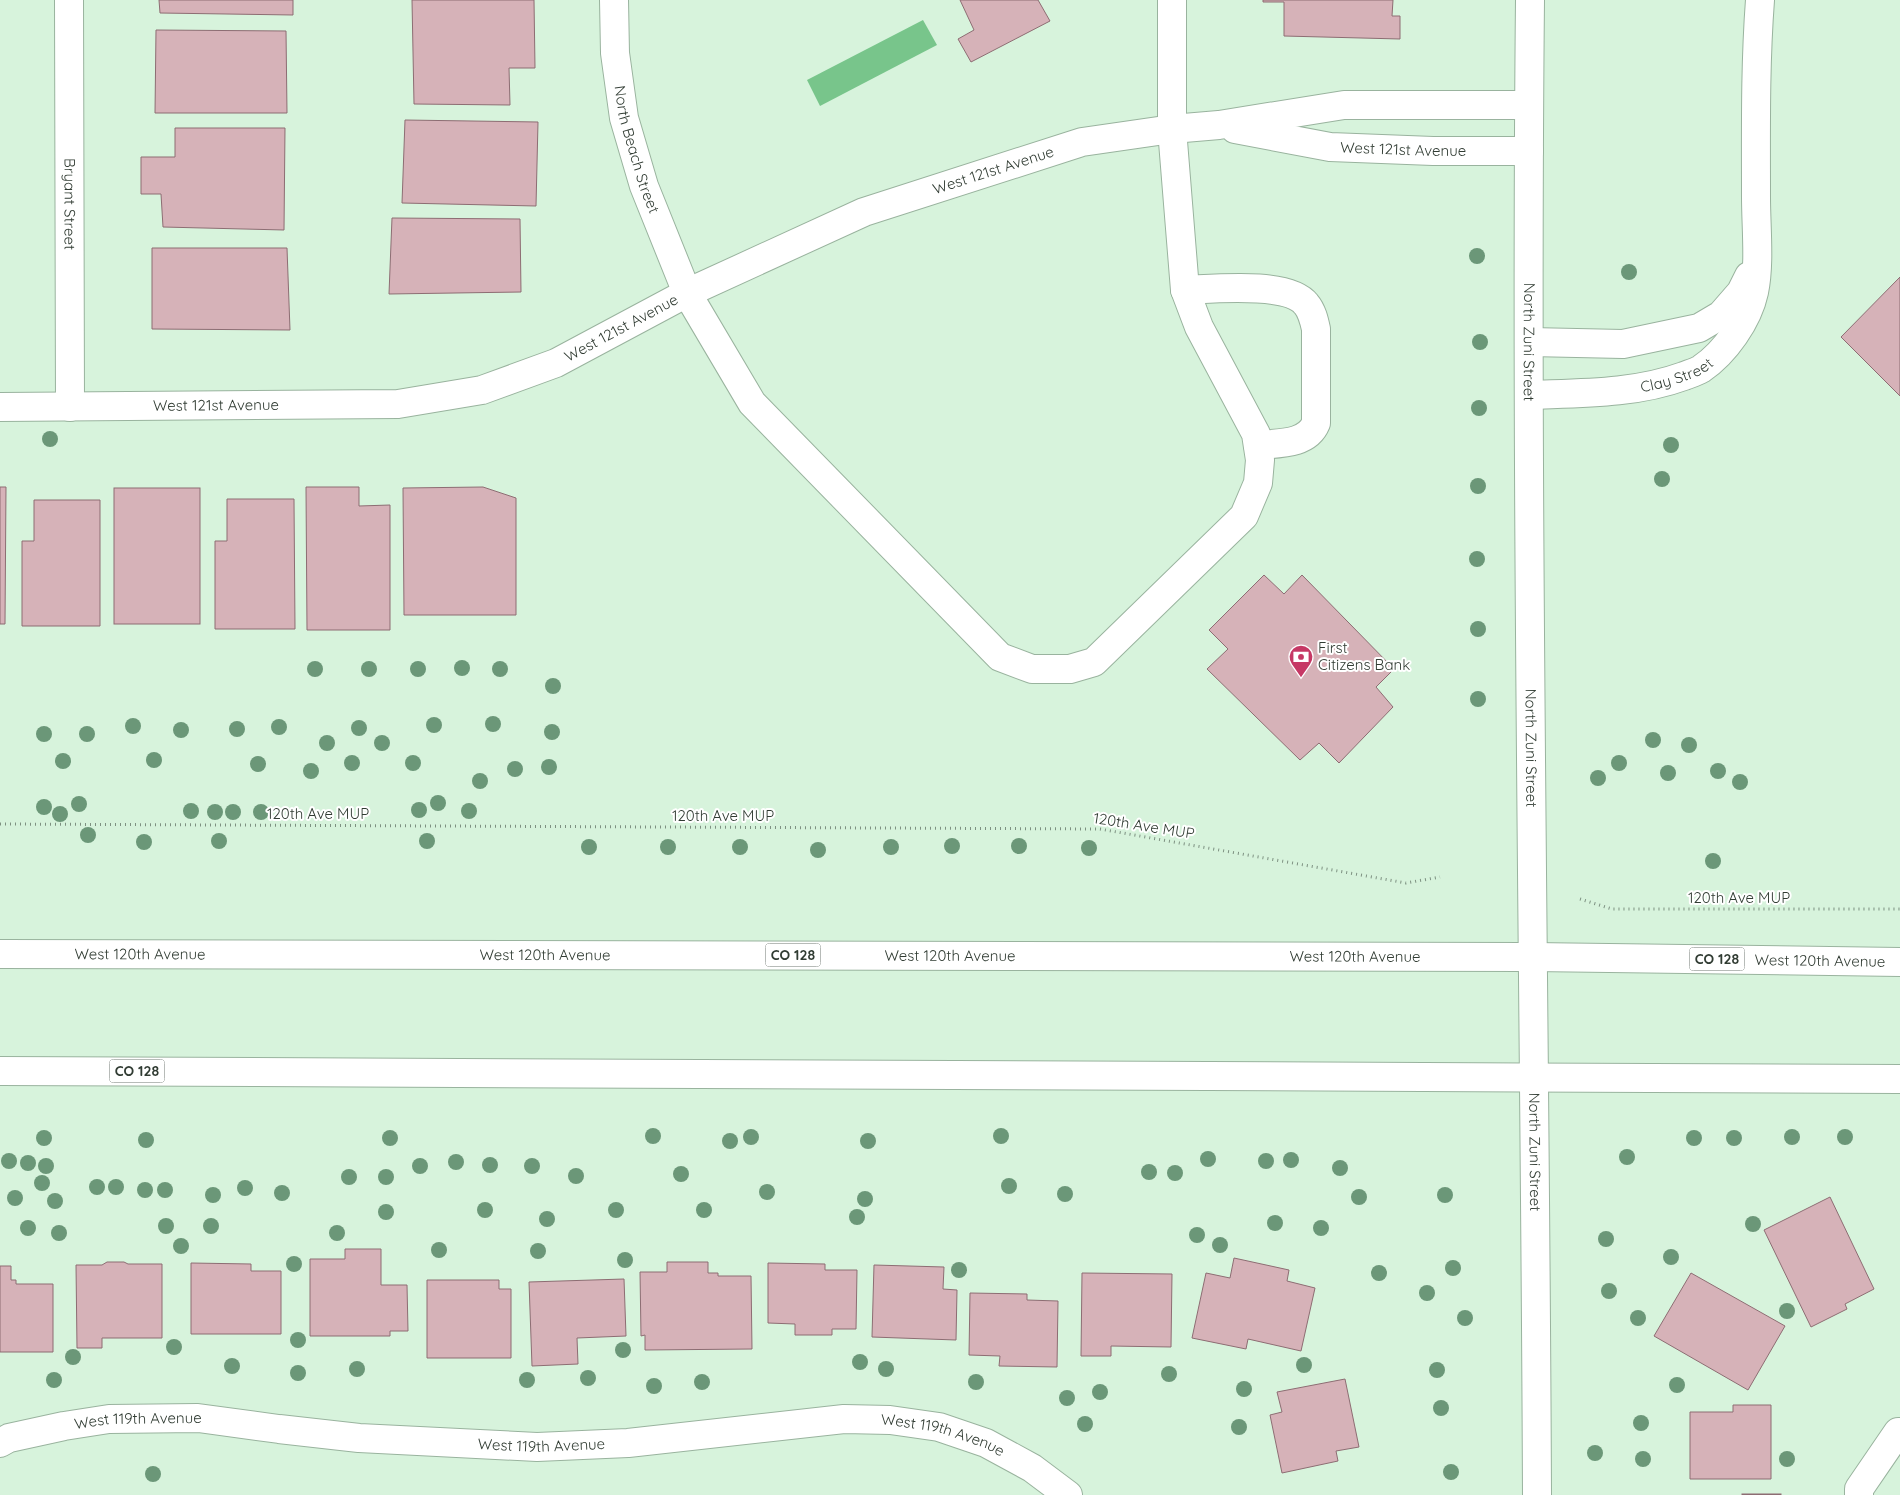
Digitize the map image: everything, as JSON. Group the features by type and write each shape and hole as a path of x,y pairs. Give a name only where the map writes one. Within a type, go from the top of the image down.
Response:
{"street":[{"name":"Bryant Street","path":"69,0 70,407"},
{"name":"North Beach Street","path":"614,0 615,53 624,118 644,186 687,293 752,403 1000,657 1032,670 1070,669 1094,662 1244,516 1258,483 1260,460 1256,434 1199,327 1185,290 1172,129 1172,0"},
{"name":"North Zuni Street","path":"1530,0 1530,395 1537,1495"},
{"name":"Clay Street","path":"1530,395 1584,393 1637,388 1672,380 1701,370 1728,344 1747,313 1754,292 1756,264 1756,123 1760,0"},
{"name":"West 121st Avenue","path":"0,408 398,404 482,390 556,363 687,293 864,212 1082,142 1172,129 1219,126 1344,105 1529,105"},
{"name":"West 121st Avenue","path":"1219,126 1330,147 1433,151 1529,151"},
{"name":"Clay Street","path":"1530,342 1623,344 1699,328 1721,315 1741,292 1756,264"},
{"path":"1185,290 1269,289 1290,294 1305,302 1313,317 1316,329 1316,423 1312,432 1302,438 1290,442 1258,445"},
{"name":"West 120th Avenue","path":"0,954 1533,957 1900,962"},
{"name":"CO 128","path":"0,1071 1900,1079"},
{"name":"West 119th Avenue","path":"0,1443 9,1438 64,1426 109,1419 198,1418 359,1438 537,1446 628,1443 844,1419 890,1420 939,1427 986,1443 1032,1468 1068,1495"},
{"path":"1860,1495 1859,1489 1898,1432"}],"path":[{"name":"120th Ave MUP","path":"0,824 1100,828 1406,883 1440,877"},
{"name":"120th Ave MUP","path":"1580,899 1612,909 1900,909"}],"shaded area":[{"path":"923,20 937,45 820,106 807,80"}],"building":[{"path":"159,0 293,0 293,15 160,13"},
{"path":"412,0 534,0 535,68 509,68 510,105 414,104"},
{"path":"960,0 1038,0 1050,21 971,62 958,39 974,30"},
{"path":"1263,0 1393,0 1392,16 1400,16 1400,39 1284,36 1284,2 1263,2"},
{"path":"156,30 286,31 287,113 155,113"},
{"path":"405,120 538,122 536,206 402,203"},
{"path":"175,128 285,128 284,230 163,227 161,194 141,194 141,157 175,157"},
{"path":"392,218 520,219 521,292 389,294"},
{"path":"152,248 287,248 290,330 152,329"},
{"path":"1900,277 1900,396 1841,337"},
{"path":"0,487 6,487 5,624 0,624"},
{"path":"306,487 359,487 359,506 390,505 390,630 307,630"},
{"path":"483,487 516,498 516,615 404,615 403,488"},
{"path":"114,488 200,488 200,624 114,624"},
{"path":"227,499 294,499 295,629 215,629 215,541 227,541"},
{"path":"34,500 100,500 100,626 22,626 22,541 34,541"},
{"name":"First Citizens Bank","path":"1264,575 1284,594 1302,575 1394,669 1376,687 1393,707 1339,763 1319,743 1300,760 1207,669 1228,649 1209,630"},
{"path":"1830,1197 1874,1289 1845,1304 1847,1309 1811,1327 1764,1230"},
{"path":"345,1249 381,1249 381,1285 407,1285 408,1331 390,1331 390,1336 310,1336 310,1259 345,1259"},
{"path":"1234,1258 1289,1270 1287,1281 1315,1288 1301,1351 1248,1339 1246,1349 1192,1338 1206,1273 1230,1278"},
{"path":"107,1262 162,1264 162,1338 102,1338 102,1348 77,1348 76,1265 102,1265"},
{"path":"667,1262 708,1262 708,1273 718,1273 718,1276 751,1276 752,1349 645,1350 645,1335 641,1336 640,1272 667,1272"},
{"path":"191,1263 251,1264 251,1271 281,1271 281,1334 191,1334"},
{"path":"768,1263 825,1264 825,1270 857,1270 856,1329 832,1329 832,1335 795,1335 795,1324 768,1323"},
{"path":"874,1265 944,1267 943,1289 957,1290 956,1340 872,1337"},
{"path":"0,1266 11,1266 11,1280 16,1280 16,1284 53,1284 53,1352 0,1352"},
{"path":"1082,1273 1172,1274 1171,1347 1111,1346 1111,1356 1081,1356"},
{"path":"1691,1273 1785,1326 1748,1390 1654,1336"},
{"path":"624,1279 626,1336 577,1338 578,1364 532,1366 529,1282"},
{"path":"427,1280 499,1280 499,1289 511,1289 511,1358 427,1358"},
{"path":"970,1293 1027,1294 1027,1300 1058,1301 1057,1367 999,1366 1000,1356 969,1355"},
{"path":"1345,1379 1359,1447 1336,1451 1338,1461 1282,1473 1270,1415 1282,1412 1277,1392"},
{"path":"1733,1405 1771,1405 1771,1479 1690,1479 1690,1412 1733,1412"},
{"path":"1781,1494 1781,1495 1742,1495"}],"place":[{"name":"First Citizens Bank","path":"1301,678"}]}
